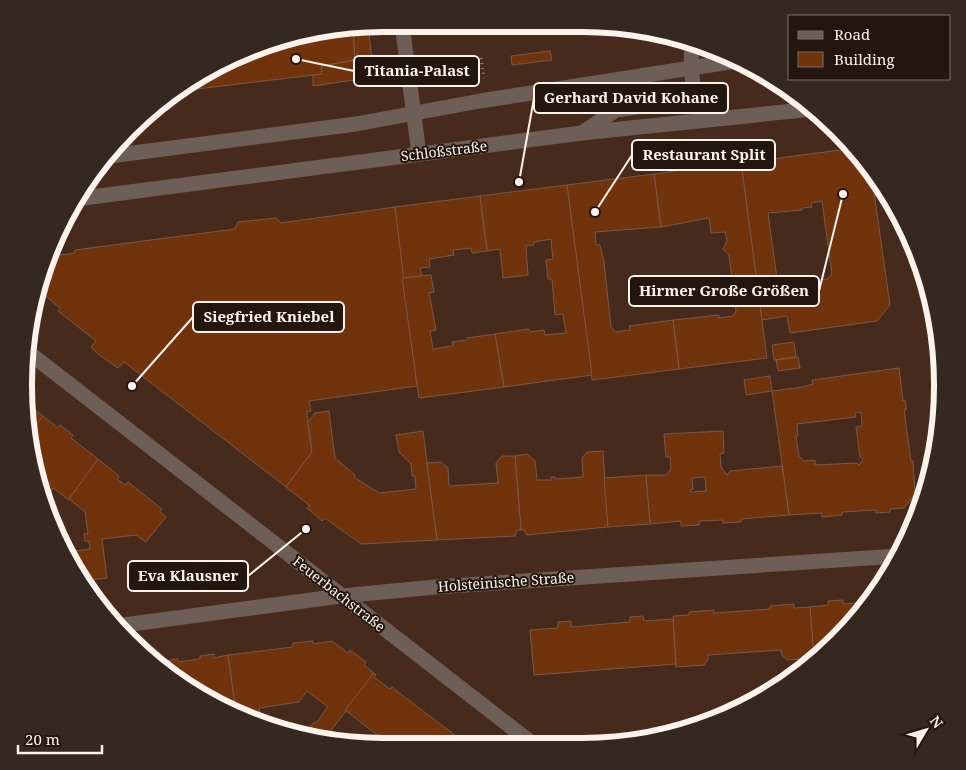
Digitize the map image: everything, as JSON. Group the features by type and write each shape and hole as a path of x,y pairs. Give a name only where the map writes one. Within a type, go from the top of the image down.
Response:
{"street":[{"path":"403,32 420,154"},
{"path":"582,134 616,110 690,99 694,92 691,68 692,50"},
{"path":"118,155 356,124 724,63"},
{"name":"Schloßstraße","path":"87,198 582,134 802,110"},
{"name":"Feuerbachstraße","path":"34,356 525,738"},
{"name":"Holsteinische Straße","path":"127,625 341,596 435,586 888,557"}],"path":[{"path":"481,58 484,79"}],"building":[{"path":"369,33 374,77 313,86 313,75 322,74 321,66 355,60 353,34"},
{"path":"353,34 355,60 321,66 322,74 193,89 229,69 272,51 316,39"},
{"path":"550,51 552,60 512,65 511,56"},
{"path":"843,150 861,170 873,188 890,305 877,321 790,333 787,316 762,320 741,163","holes":["822,201 832,274 827,279 778,286 768,213 802,210 802,208 812,207 811,203"]},
{"path":"741,162 767,358 679,369 673,320 719,315 719,318 733,316 736,311 729,255 723,249 727,241 725,232 711,233 709,218 661,227 654,174"},
{"path":"654,174 661,227 595,232 596,245 600,245 604,262 611,327 615,332 630,330 629,326 673,320 679,369 592,380 567,185"},
{"path":"567,185 592,375 504,387 495,334 529,329 530,332 544,330 545,335 566,333 563,314 555,315 552,279 548,279 546,260 553,259 551,239 534,242 534,245 526,246 528,275 503,278 500,249 487,251 480,196"},
{"path":"480,196 487,251 472,253 471,248 453,250 454,255 429,259 430,267 420,268 422,276 402,278 395,207"},
{"path":"395,207 417,386 309,401 311,411 307,412 307,415 312,452 286,487 124,362 118,368 98,354 91,347 96,341 58,311 60,308 45,295 57,255 75,253 75,250 235,229 238,222 276,218 281,223"},
{"path":"431,275 434,292 429,293 436,330 430,331 433,349 453,346 452,342 467,340 467,338 495,334 504,387 419,398 402,278"},
{"path":"794,342 796,357 774,360 772,345"},
{"path":"798,357 800,368 778,371 776,360"},
{"path":"899,368 903,401 905,400 906,405 906,410 904,410 911,461 913,461 915,494 904,508 876,513 876,510 842,512 842,515 822,517 822,513 789,515 772,391 803,387 813,384 812,380","holes":["861,412 862,426 856,427 860,457 863,459 859,465 857,463 815,465 815,460 804,461 799,456 796,436 798,436 797,424 856,417 855,413"]},
{"path":"770,376 772,391 746,395 744,380"},
{"path":"33,408 43,416 35,426"},
{"path":"329,411 335,458 355,475 354,477 379,493 416,489 415,476 412,476 411,464 399,452 396,435 423,431 437,540 361,544 325,518 322,521 307,508 310,506 286,487 312,452 308,422 315,413"},
{"path":"43,416 58,428 60,425 73,435 71,438 98,459 69,500 53,488 51,492 49,490 39,454 35,426"},
{"path":"723,431 724,453 720,454 721,467 727,475 730,471 782,466 789,515 741,519 741,522 723,523 723,520 699,521 699,525 681,526 681,521 650,524 646,475 666,475 671,469 670,457 666,457 664,434","holes":["705,477 706,491 690,492 693,489 692,478"]},
{"path":"603,451 608,527 527,535 524,530 521,530 515,456 527,454 535,461 537,480 551,480 551,477 555,477 555,479 583,477 582,458 587,452"},
{"path":"502,456 515,456 521,530 517,530 515,536 437,540 427,463 441,462 448,468 449,486 498,483 496,463"},
{"path":"98,459 119,476 117,479 125,485 128,482 162,509 160,512 166,517 146,542 136,535 102,539 107,578 91,580 74,551 90,549 89,541 85,541 84,534 88,533 85,512 69,499"},
{"path":"646,475 650,524 608,527 604,478"},
{"path":"843,600 843,604 859,603 813,650 810,607 828,605 828,601"},
{"path":"794,604 794,608 810,607 813,650 803,659 787,660 782,655 781,650 708,655 708,660 704,665 676,667 673,616 689,615 689,612 714,610 714,613 770,609 770,606"},
{"path":"643,616 644,621 673,619 676,664 534,675 530,630 558,628 558,622 571,621 571,627 630,622 630,617"},
{"path":"313,641 313,644 332,641 348,653 350,650 366,662 364,665 374,673 329,733 309,729 314,722 316,723 328,707 307,691 299,702 259,708 260,715 235,704 228,655 293,647 293,643"},
{"path":"214,654 214,658 228,655 235,704 189,678 165,661 178,659 178,662 200,659 200,656"},
{"path":"374,673 376,675 374,677 390,689 392,687 459,738 381,738 345,710"}],"place":[{"name":"Titania-Palast","path":"296,59"},
{"name":"Gerhard David Kohane","path":"519,182"},
{"name":"Hirmer Große Größen","path":"843,194"},
{"name":"Restaurant Split","path":"595,212"},
{"name":"Siegfried Kniebel","path":"132,386"},
{"name":"Eva Klausner","path":"306,529"}]}
